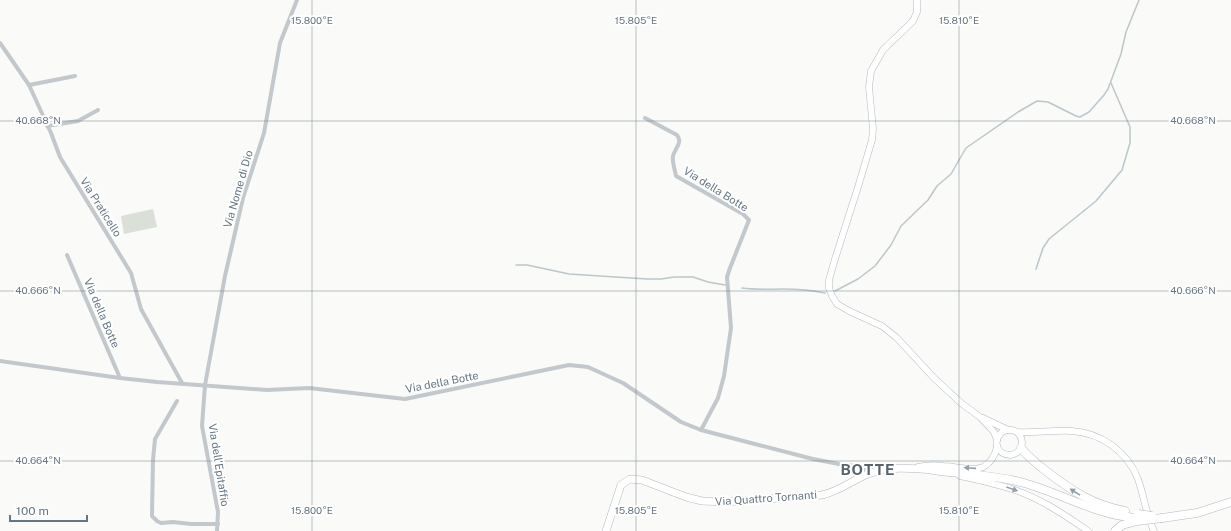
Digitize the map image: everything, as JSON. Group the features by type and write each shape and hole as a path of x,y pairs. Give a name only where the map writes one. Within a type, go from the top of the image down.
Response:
{"highway":[{"path":"1022,445 1032,460 1083,497 1137,518"},
{"path":"933,470 1018,482 1044,490 1095,510 1118,516 1162,518 1197,513 1231,502"},
{"path":"1115,531 1124,524 1137,518"}],"main road":[{"path":"913,469 935,465 974,469 986,466 992,460 997,447 997,440 994,432 980,417 961,403 933,377 901,342 887,330 882,326 837,304 832,296 829,280 872,140 873,129 869,87 871,71 883,50 913,21 917,12 917,0"},
{"path":"980,417 1008,430 1017,432 1037,433 1068,431 1083,433 1099,438 1117,450 1127,460 1136,473 1146,512 1154,531"},
{"path":"997,440 1000,433 1008,430"},
{"path":"1017,432 1022,438 1022,445"},
{"path":"997,447 1001,453 1010,455 1018,452 1028,436 1037,433"},
{"name":"Via Quattro Tornanti","path":"606,531 621,485 630,478 642,480 686,497 702,501 725,502 822,494 839,490 870,473 887,470 933,470"},
{"path":"933,470 995,484 1020,492 1046,504 1088,531"}],"street":[{"name":"Via Nome di Dio","path":"205,385 225,276 243,198 264,133 280,43 297,0"},
{"name":"Via Praticello","path":"0,43 29,85 60,157 131,273 141,309 182,383"},
{"path":"29,85 75,76"},
{"path":"47,126 78,121 98,110"},
{"name":"Via della Botte","path":"645,118 677,134 680,138 679,144 673,156 676,176 743,214 749,220 727,277 731,328 724,376 718,398 701,430"},
{"name":"Via della Botte","path":"67,254 120,378"},
{"name":"Via della Botte","path":"0,361 120,378 267,390 309,388 405,399 569,365 588,367 624,383 681,422 701,430 813,459 864,468 870,473"},
{"name":"Via dell'Epitaffio","path":"205,385 202,426 218,512 217,531"},
{"path":"178,402 155,439 152,516 161,523 173,522 218,524"}],"shaded area":[{"path":"153,209 157,227 124,234 121,216"}],"waterway":[{"path":"835,291 858,279 875,266 891,245 901,226 928,200 937,186 951,174 966,148 1018,112 1037,101 1048,102 1080,117 1089,112 1108,89 1121,54 1126,32 1139,0"},
{"path":"1036,269 1043,248 1049,239 1096,201 1122,170 1130,143 1130,127 1111,83"},
{"path":"516,265 527,265 569,274 647,279 693,277 708,282 725,285"},
{"path":"742,288 799,289 825,293"}],"district":[{"name":"BOTTE","path":"868,469"}]}
